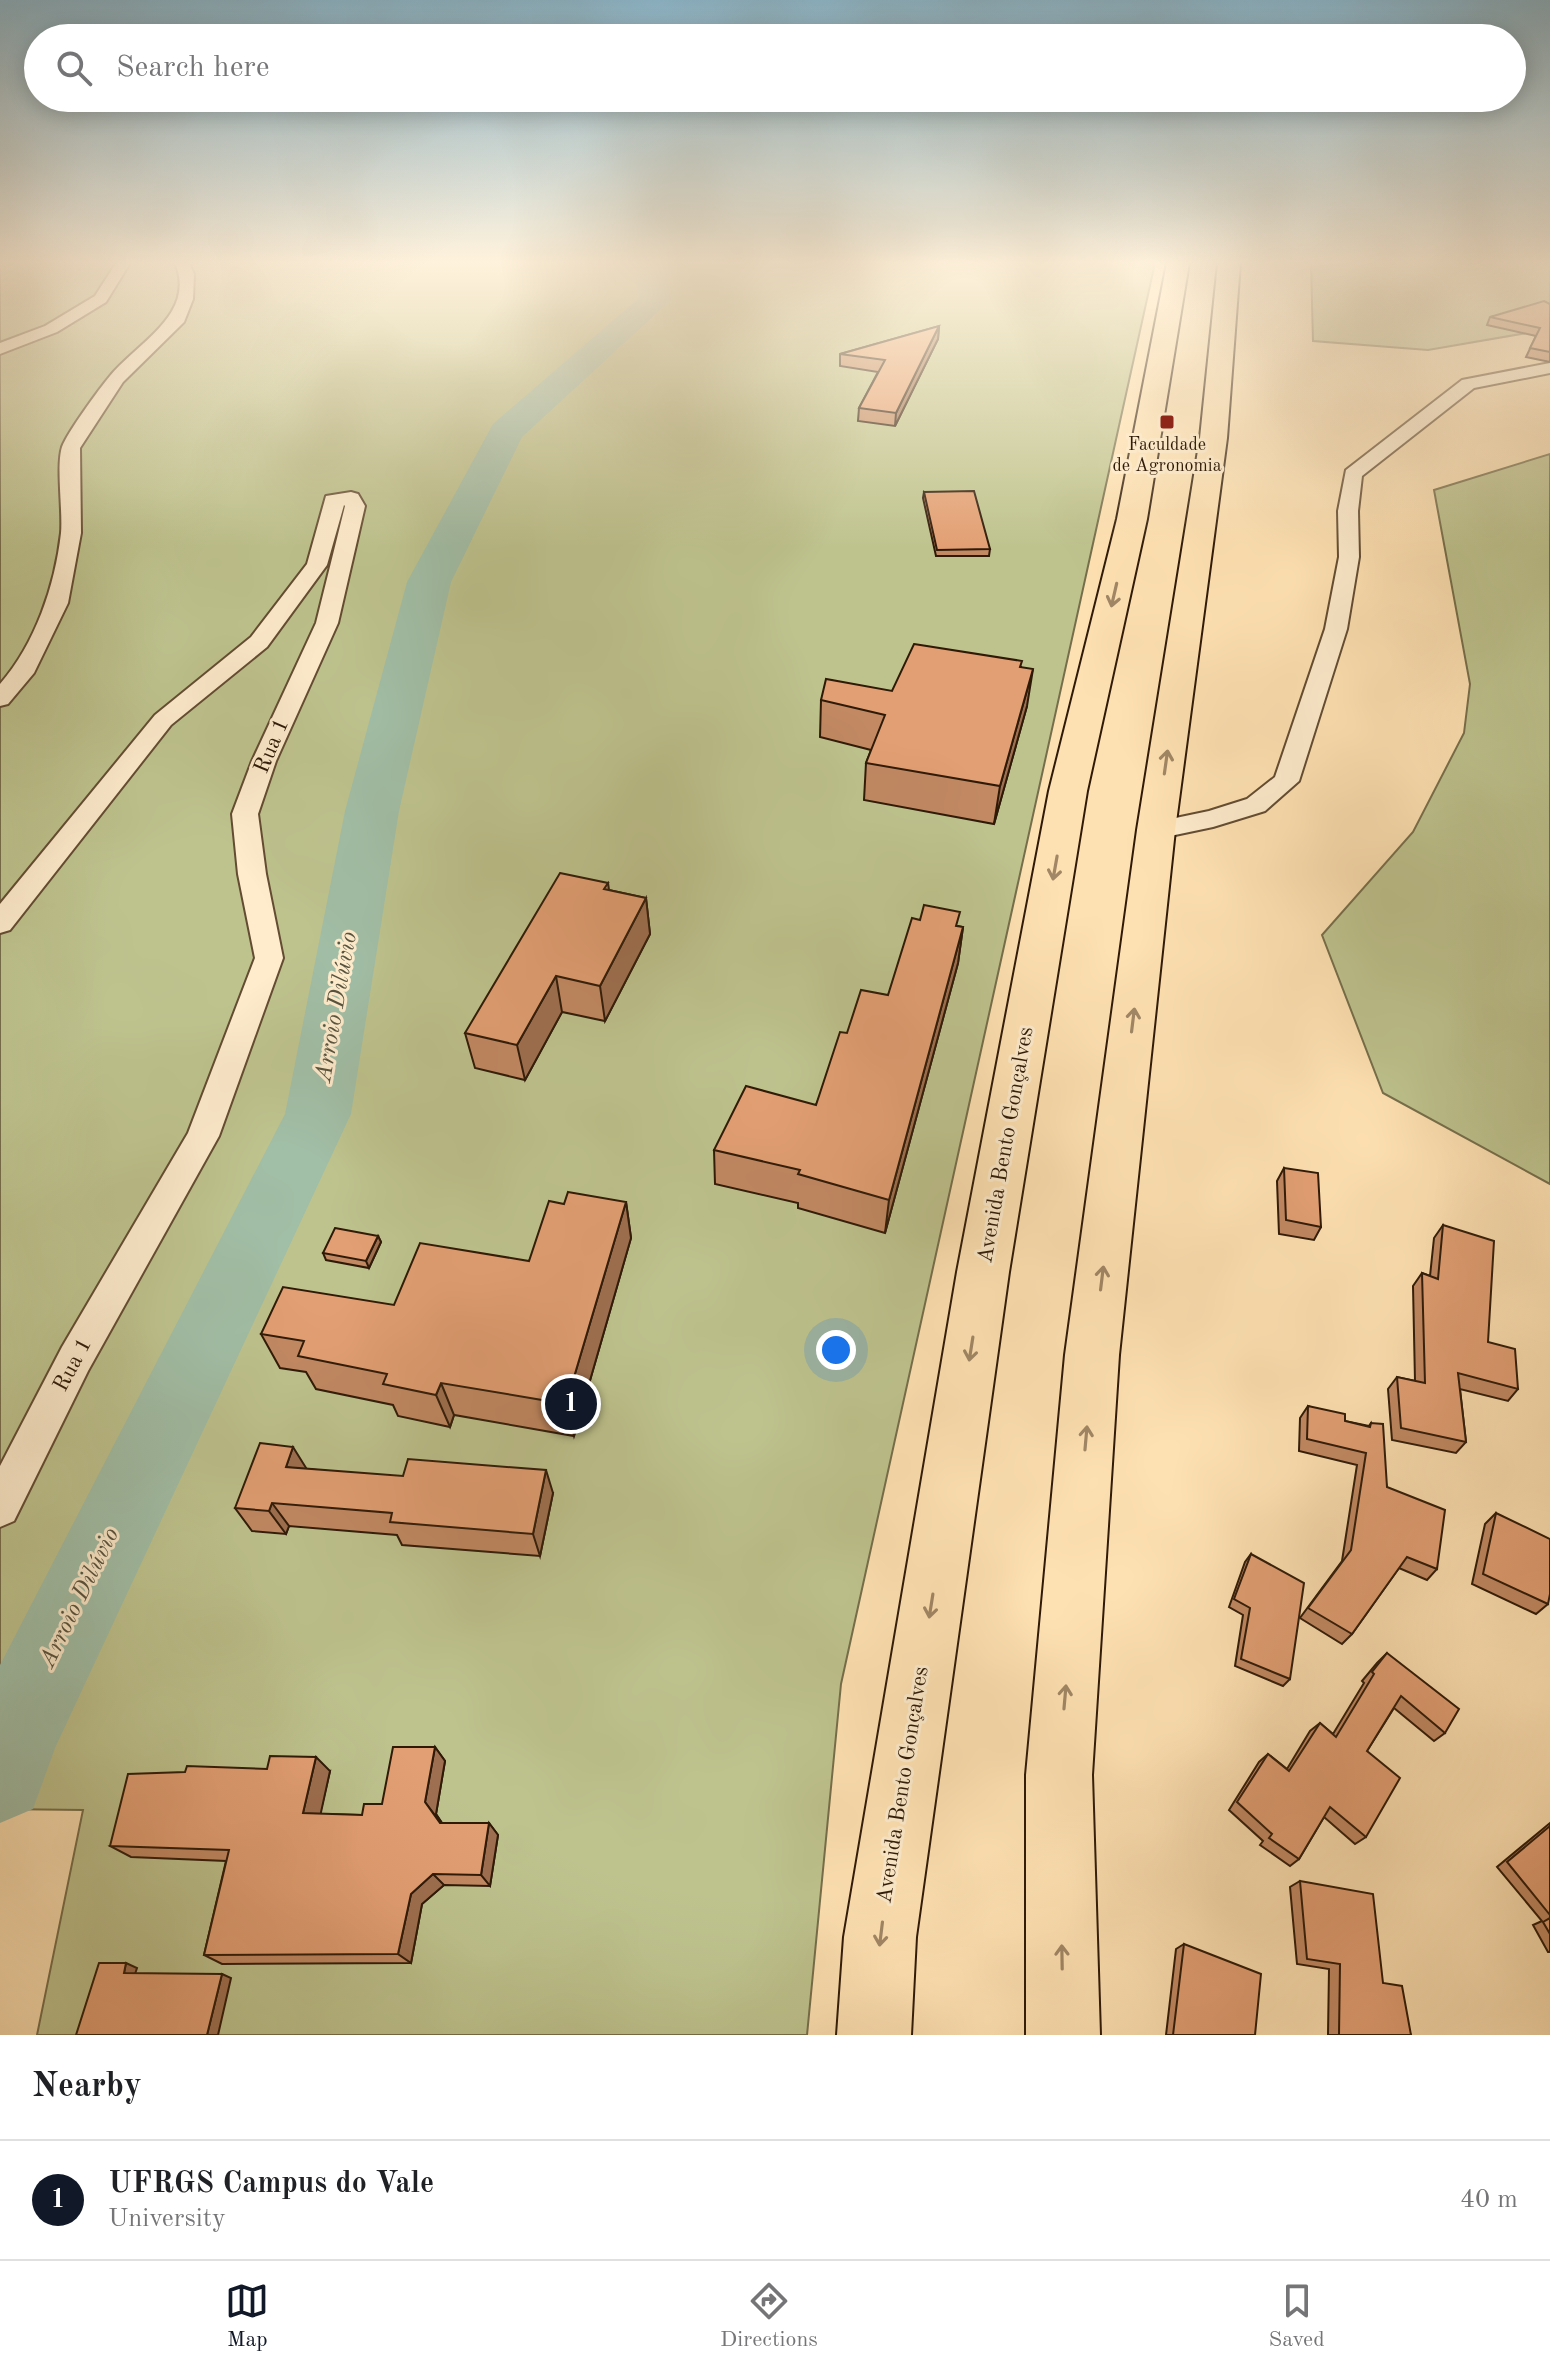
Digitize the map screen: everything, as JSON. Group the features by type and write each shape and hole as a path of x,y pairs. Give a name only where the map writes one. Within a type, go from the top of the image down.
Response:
{"main road":[{"name":"Avenida Bento Gonçalves","path":"874,2035 880,1937 983,1272 1068,791 1132,519 1161,358"},
{"path":"1063,2035 1059,1775 1092,1355 1156,830 1203,496 1212,458 1221,358"}],"street":[{"path":"0,699 22,673 57,603 71,533 71,448 116,379 138,358"},
{"path":"1156,830 1213,819 1256,805 1286,781 1336,629 1349,557 1348,511 1353,474 1468,384 1550,368"},
{"name":"Rua 1","path":"0,923 163,720 259,642 317,565 332,516 333,500 351,498 355,506 327,623 264,761 245,814 252,874 269,958 203,1136 75,1359 0,1507"}],"green space":[{"path":"0,358 1134,358 841,1684 807,2035 37,2035 83,1810 0,1809"},
{"path":"1550,454 1550,1184 1383,1093 1322,935 1413,832 1464,733 1470,684 1434,490"}],"building":[{"path":"870,358 923,358 896,413 859,408 885,360"},
{"path":"974,491 990,549 937,550 924,492"},
{"path":"914,644 1022,661 1020,667 1033,669 1000,786 866,763 885,715 821,700 826,679 892,691"},
{"path":"560,873 608,883 604,889 646,898 600,986 556,976 517,1045 465,1033"},
{"path":"924,905 960,912 956,926 963,927 889,1200 798,1174 800,1170 714,1150 746,1086 816,1105 840,1032 847,1033 861,990 888,995 912,918 920,920"},
{"path":"1284,1168 1318,1173 1321,1227 1286,1220"},
{"path":"568,1192 626,1202 566,1404 441,1383 436,1395 383,1384 387,1374 298,1356 304,1341 261,1334 283,1287 394,1305 420,1243 529,1261 549,1201 564,1204"},
{"path":"1443,1225 1494,1241 1488,1342 1515,1349 1518,1389 1458,1373 1466,1442 1401,1428 1397,1377 1425,1383 1422,1273 1438,1279"},
{"path":"335,1228 378,1236 366,1261 323,1253"},
{"path":"1308,1406 1345,1414 1345,1421 1370,1427 1371,1423 1383,1424 1387,1487 1445,1510 1437,1569 1407,1557 1352,1634 1308,1608 1351,1550 1366,1453 1307,1439"},
{"path":"260,1443 293,1447 286,1467 403,1476 408,1459 546,1470 533,1534 390,1522 392,1513 272,1503 269,1511 235,1508"},
{"path":"1496,1513 1550,1539 1548,1604 1483,1574"},
{"path":"1251,1554 1304,1583 1290,1679 1241,1659 1250,1608 1234,1599"},
{"path":"1387,1653 1459,1709 1445,1733 1401,1696 1367,1751 1400,1778 1366,1837 1330,1807 1299,1859 1269,1838 1272,1834 1237,1802 1268,1754 1289,1771 1320,1723 1336,1737 1374,1674 1372,1672"},
{"path":"393,1747 435,1747 425,1802 440,1823 489,1823 481,1875 433,1874 411,1894 398,1954 204,1955 229,1850 110,1846 128,1774 185,1772 187,1766 267,1769 270,1756 316,1757 303,1813 362,1815 364,1804 382,1804"},
{"path":"1550,1826 1550,1915 1507,1862"},
{"path":"1300,1881 1373,1894 1383,1983 1402,1986 1411,2035 1339,2035 1340,1964 1307,1959"},
{"path":"1550,1918 1550,1934 1543,1922"},
{"path":"1184,1944 1261,1974 1255,2035 1173,2035"},
{"path":"99,1963 126,1963 124,1973 222,1974 207,2035 76,2035"}],"waterway":[{"name":"Arroio Dilúvio","path":"0,1776 11,1739 318,1114 372,811 429,582 506,432 590,358"}],"place":[{"name":"Faculdade de Agronomia","path":"1167,422"},
{"name":"UFRGS Campus do Vale","path":"571,1404"}]}
